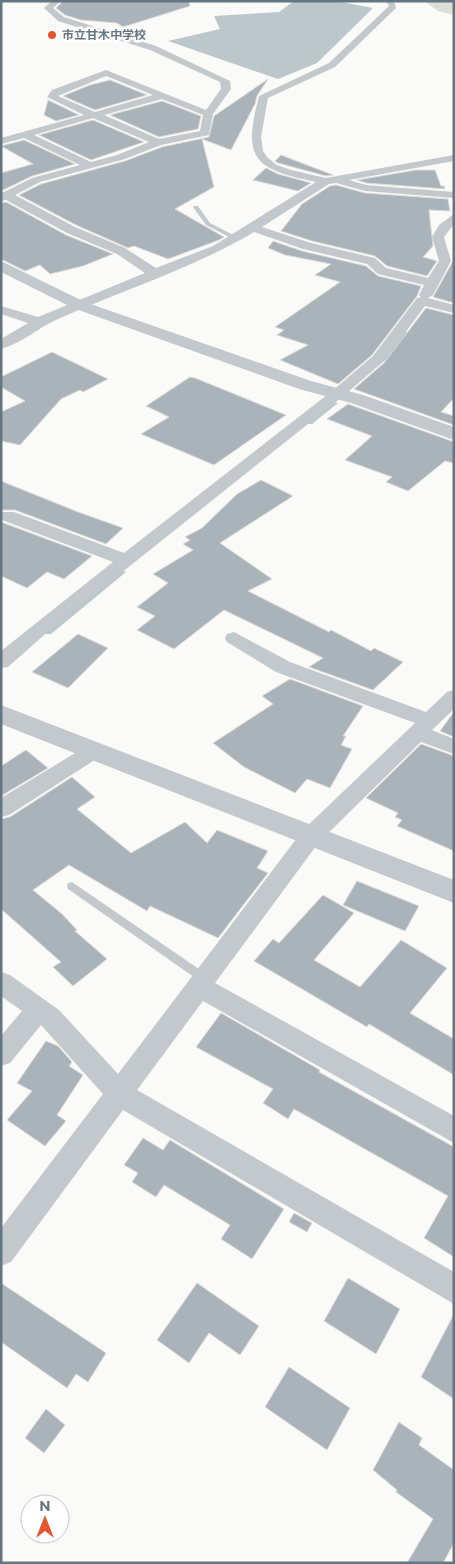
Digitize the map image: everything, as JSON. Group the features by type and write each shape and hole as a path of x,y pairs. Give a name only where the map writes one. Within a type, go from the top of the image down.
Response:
{"street":[{"path":"4,197 22,186 57,173 91,166 158,142 205,133 208,114 226,88 225,81 153,48 61,19 48,8 57,1"},
{"path":"390,1 393,6 332,66 264,96 257,122 259,156 264,163 280,171 365,188 454,195"},
{"path":"158,142 52,97 55,92 106,73 208,114"},
{"path":"1,141 164,95"},
{"path":"24,134 91,166"},
{"path":"1,345 39,322 217,249 330,180 454,158"},
{"path":"8,182 22,186"},
{"path":"4,197 62,226 122,252 154,274"},
{"path":"1,662 125,560 337,394 378,359 422,302 445,261 438,237 443,228 454,217"},
{"path":"253,228 306,246 371,261 382,271 431,283"},
{"path":"1,266 79,305 305,385 454,434"},
{"path":"422,302 454,309"},
{"path":"1,310 39,322"},
{"path":"8,516 125,560"},
{"path":"234,638 283,667 423,727 454,747"},
{"path":"1,1252 311,836 454,697"},
{"path":"1,714 454,892"},
{"path":"1,809 94,750"},
{"path":"1,982 50,1018 120,1094 454,1289"},
{"path":"203,983 454,1130"},
{"path":"1,1055 38,1010"}],"lane":[{"path":"196,207 208,224 235,238"},
{"path":"72,886 203,983"}],"shaded area":[{"path":"294,1 336,1 373,8 317,63 278,79 168,41 220,29 214,16 279,12"},
{"path":"428,1 454,1 454,15 438,11 427,3"}],"building":[{"path":"63,1 189,1 190,6 123,27 117,23 81,20 65,15 56,8"},
{"path":"268,79 257,96 255,104 231,150 202,139 214,187 175,209 224,237 219,240 168,259 134,246 128,248 76,225 19,195 41,184 125,161 162,147 209,137 214,116"},
{"path":"110,80 147,95 95,110 63,96 90,85"},
{"path":"48,100 79,115 56,121 44,115"},
{"path":"162,101 201,116 198,129 159,137 110,115"},
{"path":"93,120 144,142 91,160 39,135"},
{"path":"24,140 75,164 32,176 1,191 1,173 33,164 1,146"},
{"path":"281,155 333,175 326,176 278,163 275,161"},
{"path":"266,168 278,174 311,183 298,191 253,180"},
{"path":"416,170 435,170 441,186 444,186 445,189 366,183 357,180"},
{"path":"336,185 365,193 448,199 450,211 429,210 433,246 423,257 437,261 427,276 387,266 375,256 312,241 281,231 302,204 330,186"},
{"path":"6,202 66,235 113,254 83,266 50,274 40,265 25,271 1,259 1,203"},
{"path":"273,241 302,251 366,266 378,276 421,286 417,296 372,355 338,384 280,360 308,345 277,335 284,330 275,327 340,282 315,275 331,264 285,255 268,248"},
{"path":"454,261 454,303 433,297"},
{"path":"426,308 454,315 454,398 441,412 454,416 454,425 354,389 384,363"},
{"path":"52,352 108,379 83,392 80,390 61,399 20,445 1,441 1,412 25,401 1,387 1,377"},
{"path":"190,377 286,415 214,465 141,434 169,417 146,406"},
{"path":"348,404 454,442 454,463 445,461 408,491 386,482 392,477 345,460 372,436 327,419"},
{"path":"261,480 293,496 220,543 272,579 248,591 329,632 331,630 371,651 374,648 403,662 373,690 309,667 323,658 224,610 174,649 137,630 155,616 137,607 168,583 153,574 193,550 183,544 190,540 185,537 202,528 237,494"},
{"path":"1,481 123,528 106,544 15,510 1,510"},
{"path":"1,522 92,556 64,579 47,572 27,588 1,576"},
{"path":"78,634 108,648 68,688 32,672"},
{"path":"290,679 363,706 343,736 346,736 341,745 352,749 330,788 307,779 295,793 244,767 213,743 273,704 262,696"},
{"path":"454,712 454,737 440,731"},
{"path":"421,744 454,756 454,851 397,826 402,820 395,817 398,813 366,798"},
{"path":"26,750 48,768 1,796 1,766"},
{"path":"72,777 95,797 77,809 131,853 185,822 207,843 217,830 268,851 257,868 268,873 218,938 150,906 147,911 69,865 33,890 62,914 77,930 75,931 107,959 73,986 53,967 61,962 1,909 1,819 10,817"},
{"path":"357,881 419,906 405,931 343,905"},
{"path":"323,895 354,913 314,960 360,987 401,940 447,968 410,1013 454,1039 454,1075 369,1024 367,1027 254,961 273,939 279,943"},
{"path":"221,1013 320,1070 319,1072 454,1147 454,1257 424,1238 448,1196 294,1109 288,1119 263,1103 273,1089 196,1047"},
{"path":"46,1041 58,1046 72,1062 69,1066 83,1075 57,1115 66,1121 45,1146 7,1120 32,1091 17,1083"},
{"path":"143,1138 163,1150 170,1140 284,1209 252,1259 221,1239 230,1225 164,1185 156,1197 132,1182 138,1173 124,1165"},
{"path":"294,1213 312,1223 307,1232 289,1222"},
{"path":"348,1278 400,1309 376,1354 324,1321"},
{"path":"1,1283 106,1353 88,1382 76,1374 67,1388 1,1342"},
{"path":"197,1283 259,1326 240,1355 209,1333 189,1363 157,1340"},
{"path":"454,1314 454,1399 421,1377"},
{"path":"289,1367 350,1408 327,1450 265,1407"},
{"path":"46,1409 65,1425 44,1453 25,1438"},
{"path":"399,1422 422,1438 419,1445 454,1470 454,1543 443,1563 407,1563 433,1519 396,1492 397,1490 373,1470"}],"waterway":[{"path":"380,362 392,352 405,332"},
{"path":"310,423 335,403"},
{"path":"48,632 122,572"}],"place":[{"name":"市立甘木中学校","path":"52,35"}]}
